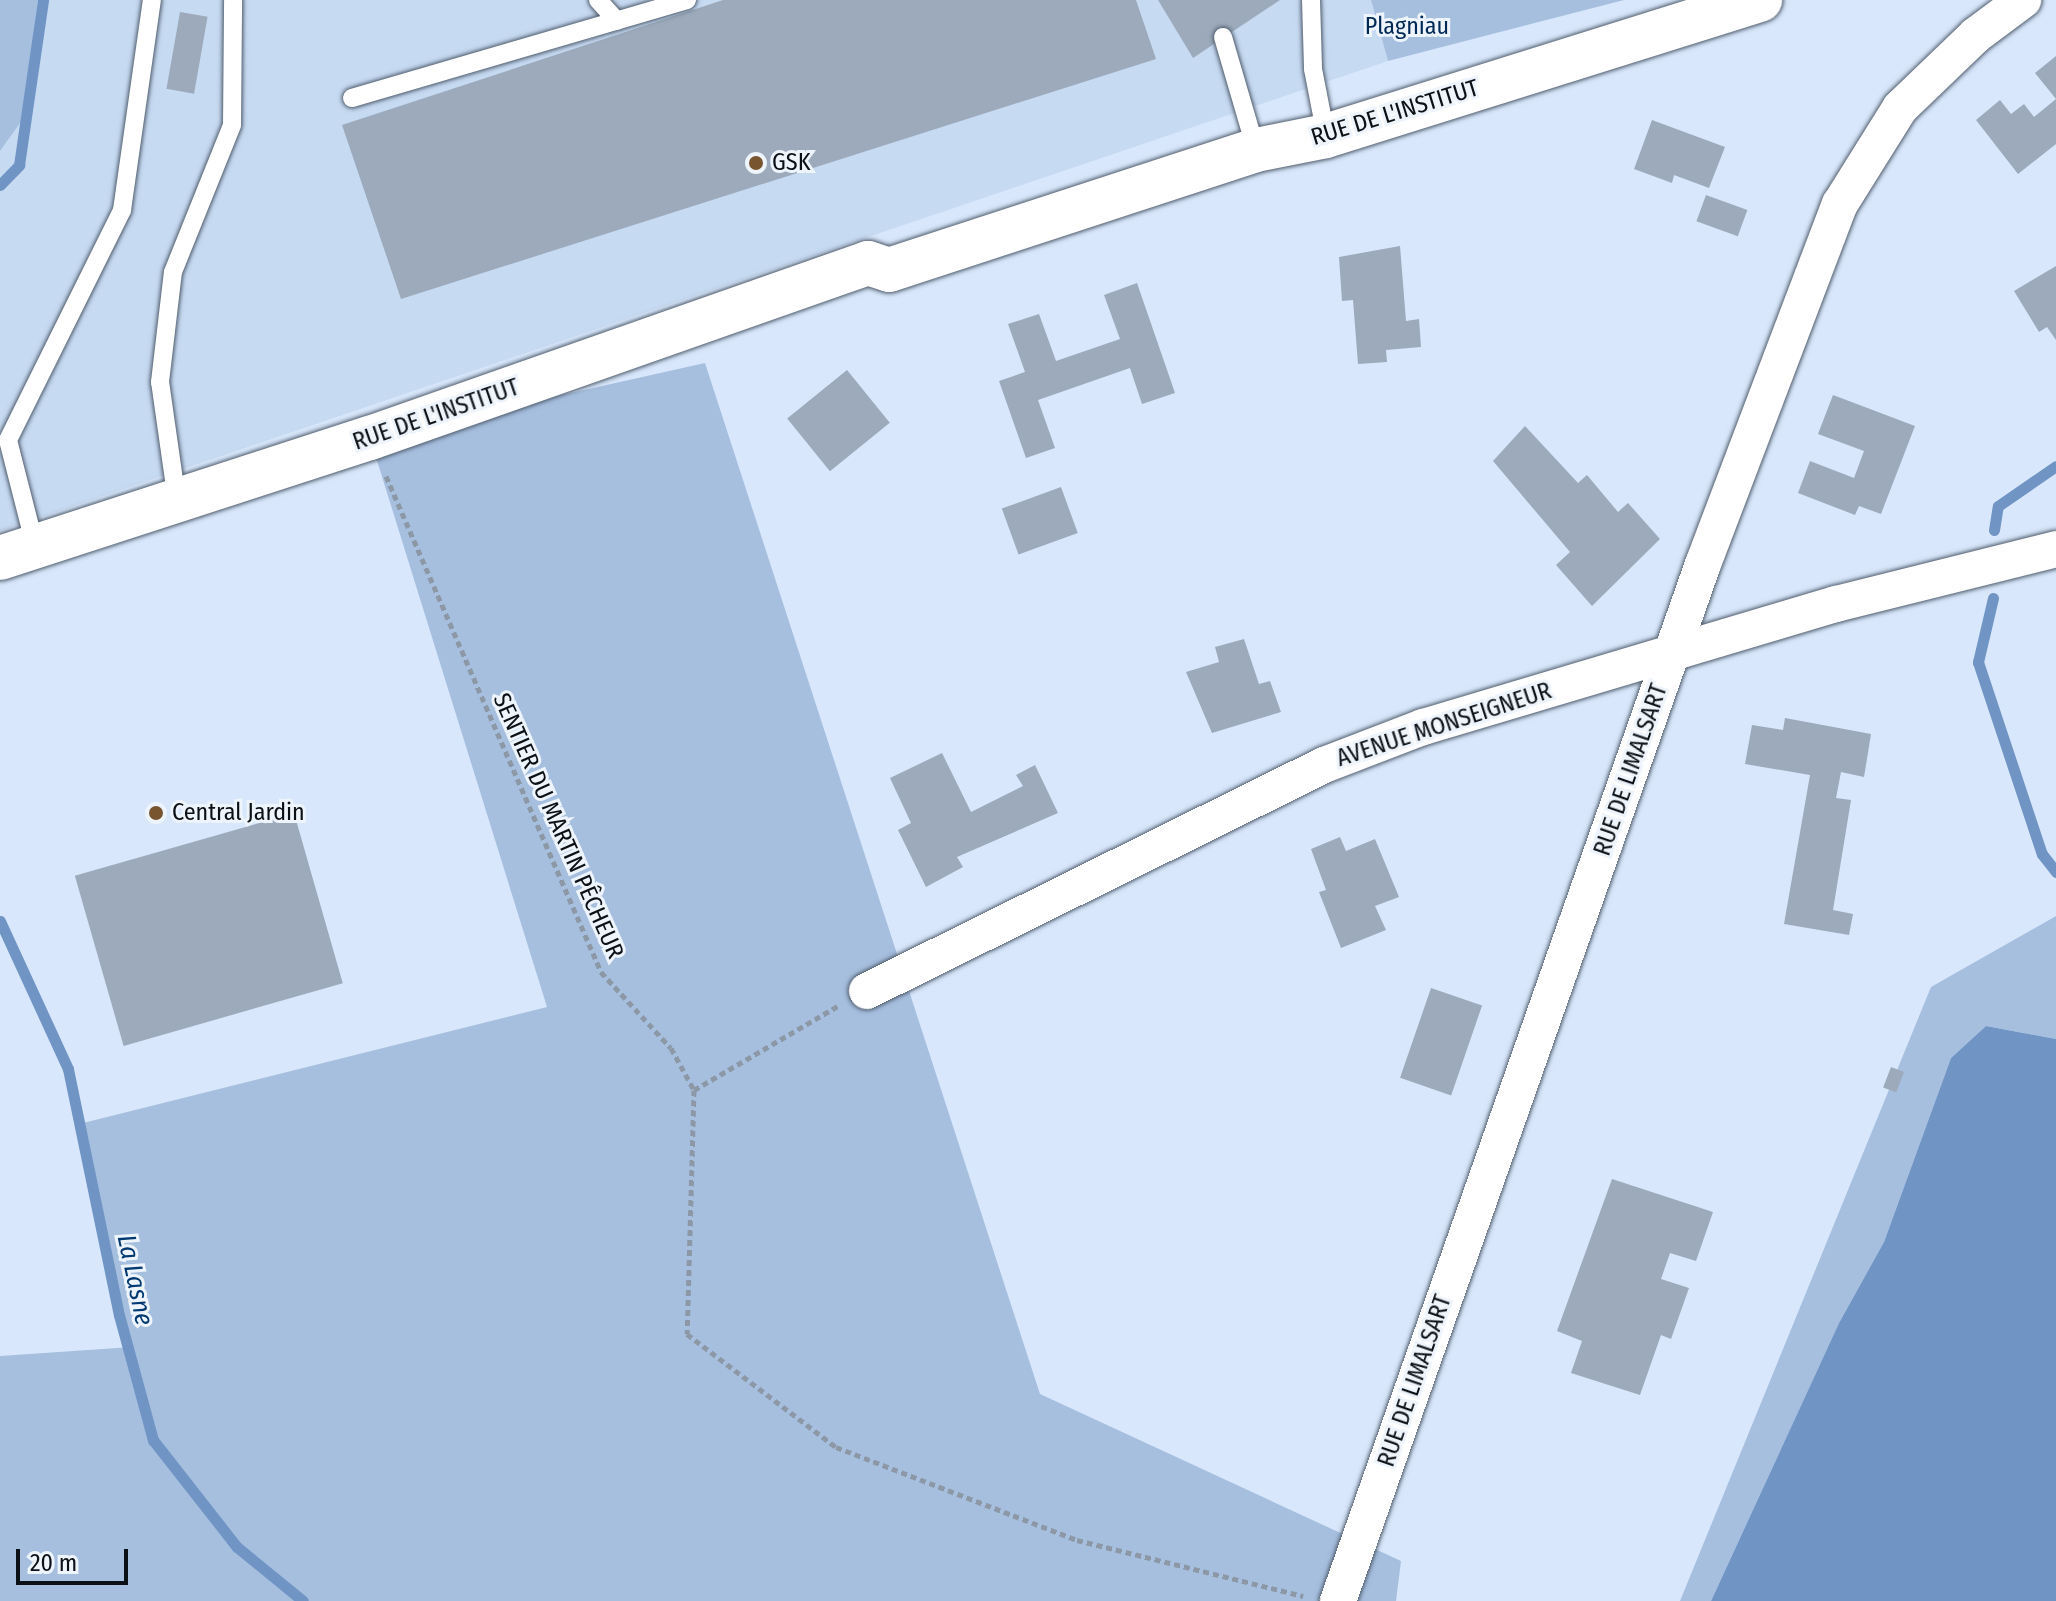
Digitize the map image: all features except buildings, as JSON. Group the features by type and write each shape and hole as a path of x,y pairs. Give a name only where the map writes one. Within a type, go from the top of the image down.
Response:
{"street":[{"name":"RUE DE L'INSTITUT","path":"17,552 370,438 868,263 889,270 1032,227 1256,150 1326,136 1760,0"},
{"name":"RUE DE LIMALSART","path":"1324,1599 1767,393 1851,181 1900,108 1976,35 2023,0"},
{"name":"AVENUE MONSEIGNEUR","path":"867,991 1324,765 1423,727 1864,597 2056,549"}],"lane":[{"path":"17,552 8,440 122,210 152,0"},
{"path":"177,501 160,382 173,272 232,125 233,0"},
{"path":"598,0 617,21"},
{"path":"352,98 687,0"},
{"path":"1311,0 1313,69 1326,136"},
{"path":"1223,37 1256,150"}],"path":[{"name":"SENTIER DU MARTIN PÊCHEUR","path":"370,438 601,972 671,1048 694,1090"},
{"path":"867,991 694,1090 687,1334 836,1447 1077,1540 1324,1599"}],"shaded area":[{"path":"38,0 1371,0 1388,61 0,531 0,151 23,119"},
{"path":"1986,1026 2056,1039 2056,1601 1711,1601 1839,1323 1884,1242 1951,1058"}],"green space":[{"path":"0,0 38,0 23,119 0,151"},
{"name":"Plagniau","path":"1371,0 1624,0 1388,61"},
{"path":"705,363 1040,1394 1401,1561 1396,1601 0,1601 0,1356 132,1347 79,1124 547,1007 370,438"},
{"path":"2056,916 2056,1039 1986,1026 1951,1058 1884,1242 1839,1323 1711,1601 1680,1601 1931,987"}],"waterway":[{"name":"La Lasne","path":"0,185 19,165 43,0"},
{"path":"1994,530 1998,506 2056,466"},
{"path":"1993,598 1978,662 2042,854 2056,872"},
{"name":"La Lasne","path":"0,921 68,1069 119,1315 153,1440 237,1547 303,1601"}],"place":[{"name":"GSK","path":"756,163"},
{"name":"Central Jardin","path":"156,813"}]}
